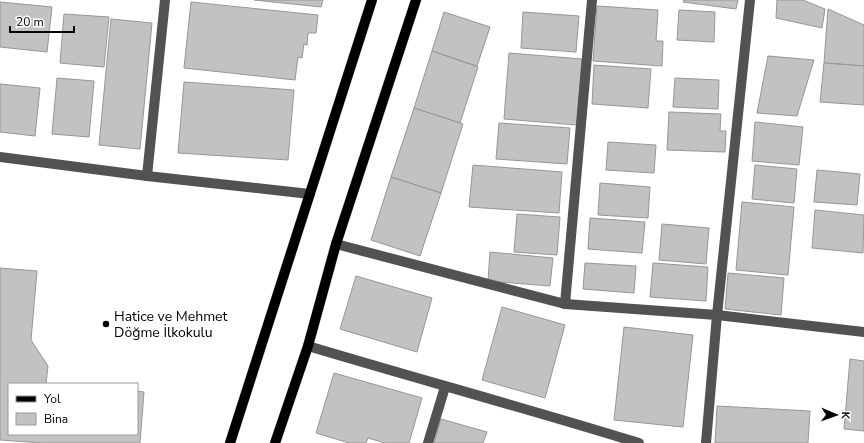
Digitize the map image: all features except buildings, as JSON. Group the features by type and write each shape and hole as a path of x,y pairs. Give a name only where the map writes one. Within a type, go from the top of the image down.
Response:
{"main road":[{"path":"230,443 372,0"},
{"path":"275,443 308,346 336,244 416,0"}],"street":[{"path":"147,176 165,0"},
{"path":"566,304 592,0"},
{"path":"706,443 717,315 750,0"},
{"path":"0,157 147,176 310,194"},
{"path":"336,244 566,304 717,315 864,332"},
{"path":"308,346 445,387 519,406 639,443"},
{"path":"428,443 445,387"}],"place":[{"name":"Hatice ve Mehmet Döğme İlkokulu","path":"106,324"}]}
